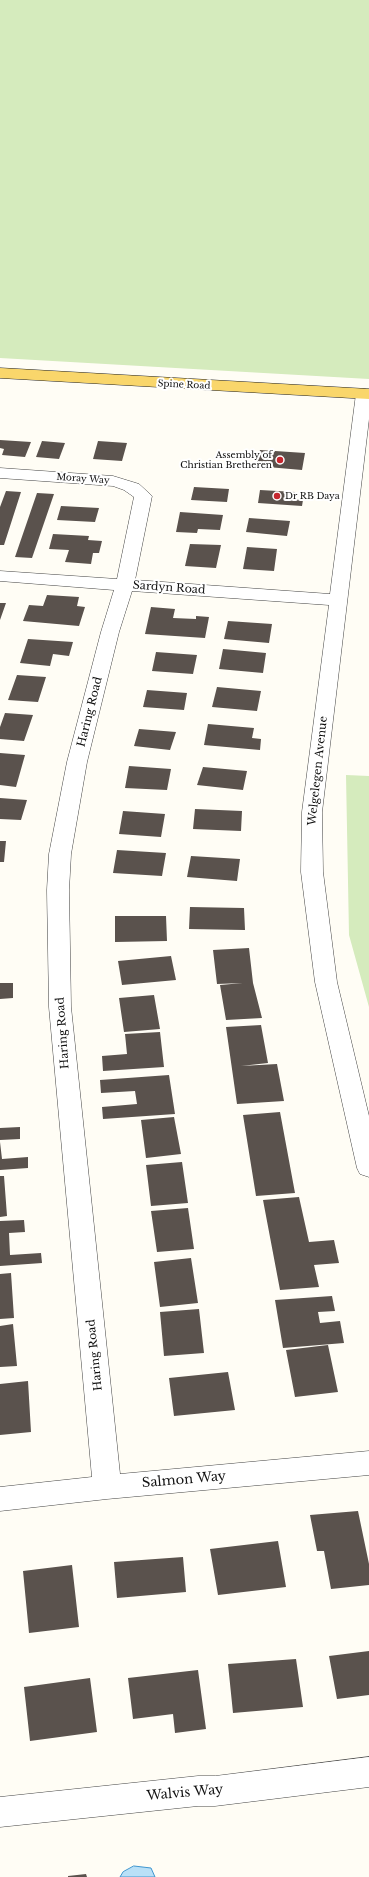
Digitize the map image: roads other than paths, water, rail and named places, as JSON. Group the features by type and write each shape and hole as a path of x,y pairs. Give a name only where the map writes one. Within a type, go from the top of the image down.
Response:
{"main road":[{"name":"Spine Road","path":"0,373 198,386 366,394"}],"street":[{"name":"Welgelegen Avenue","path":"366,394 337,600 312,812 312,872 326,982 369,1168"},
{"name":"Moray Way","path":"0,473 113,481 138,490 143,496 125,585"},
{"name":"Sardyn Road","path":"0,576 337,600"},
{"name":"Haring Road","path":"107,1487 102,1421 61,1023 58,890 60,854 77,762 110,632 125,585"},
{"name":"Salmon Way","path":"0,1499 107,1487 369,1463"},
{"name":"Walvis Way","path":"0,1812 198,1791 215,1791 369,1772"}],"water":[{"path":"134,1866 151,1868 155,1877 120,1877 123,1872"}],"place":[{"name":"Assembly of Christian Bretheren","path":"280,460"},
{"name":"Dr RB Daya","path":"277,496"}]}
